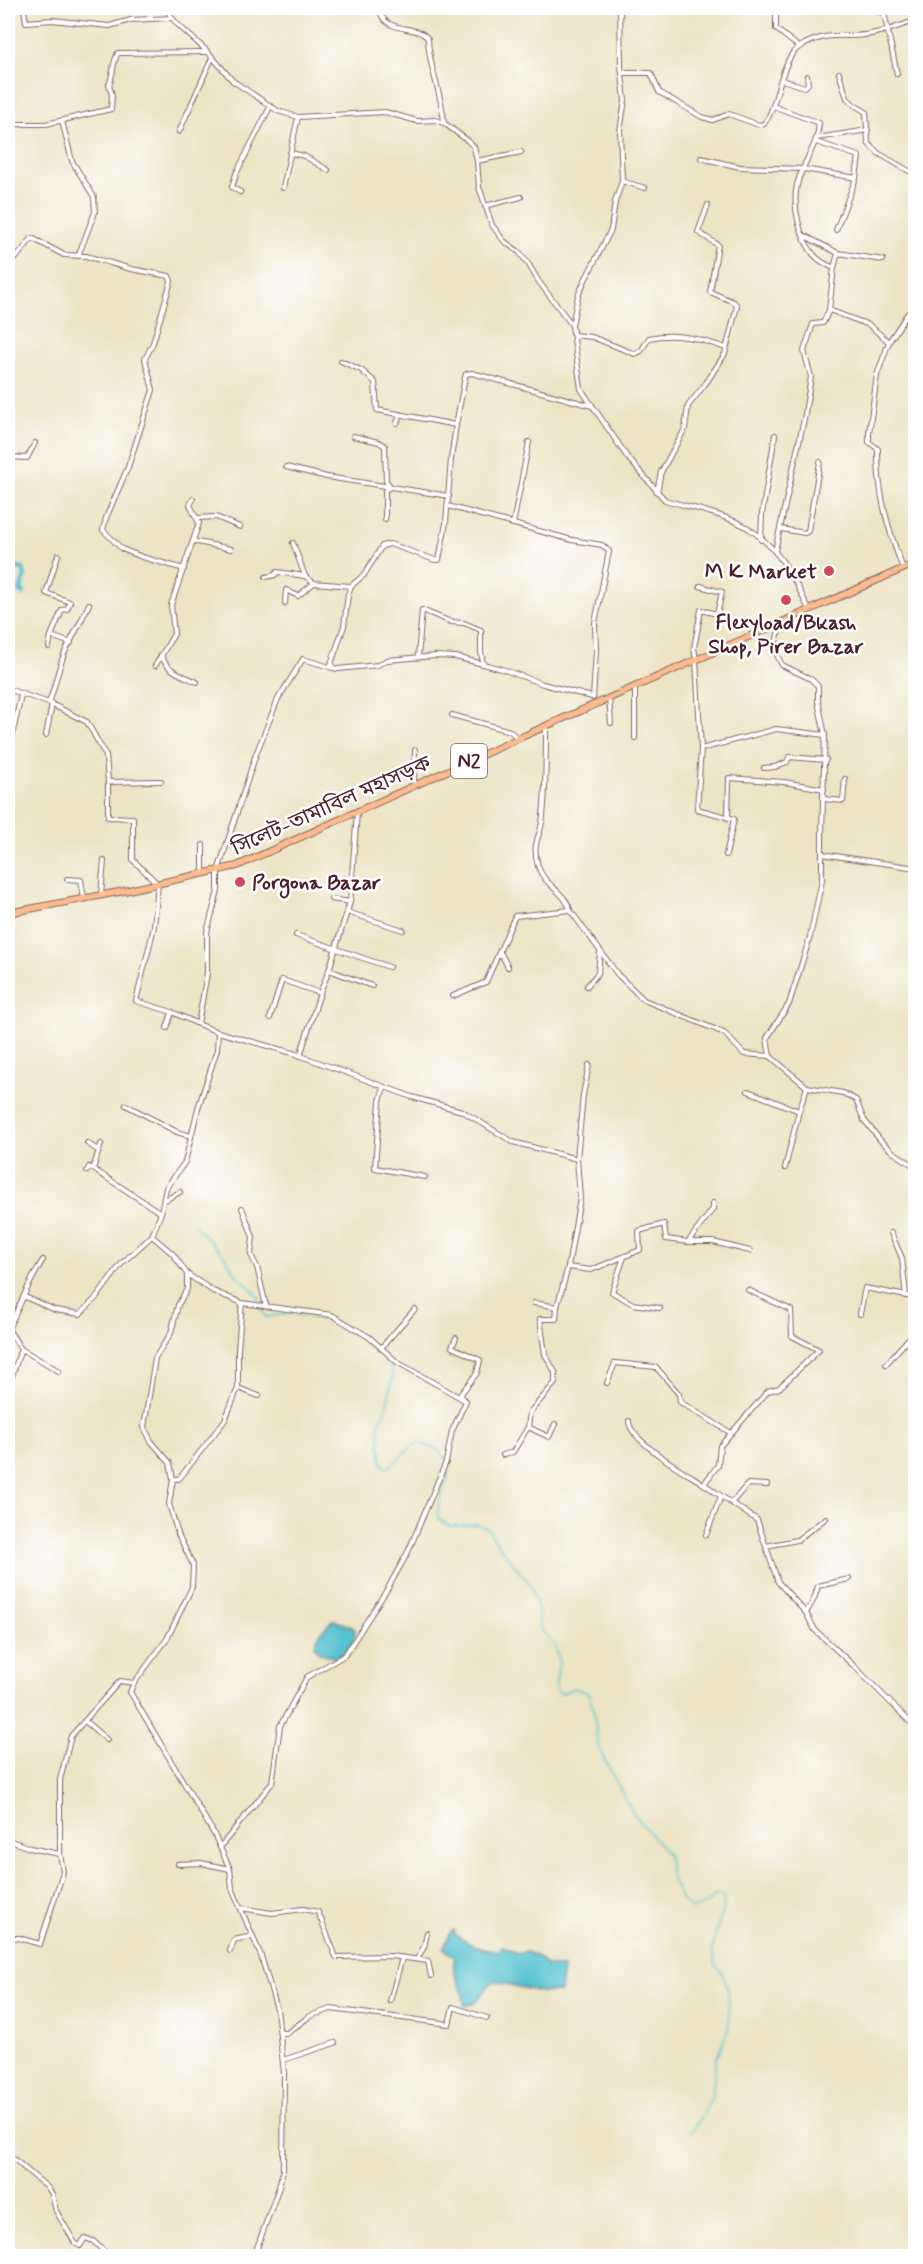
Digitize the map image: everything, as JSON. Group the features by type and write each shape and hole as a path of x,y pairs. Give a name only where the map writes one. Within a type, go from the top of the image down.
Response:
{"highway":[{"name":"সিলেট-তামাবিল মহাসড়ক","path":"8,913 101,896 237,866 915,563"}],"street":[{"path":"27,8 24,10 26,22 52,20 109,26 131,21 173,18"},
{"path":"165,8 233,81 270,107 298,117 385,112 417,120 435,120 444,123 474,147 479,187 492,225 504,241 519,252 572,326"},
{"path":"379,8 380,14 392,25 425,35 428,39 429,61 443,103 444,123"},
{"path":"620,8 622,73 626,100 620,131 622,181 615,202 611,230 578,296 572,326 581,389 628,458 656,493 664,500 748,528 775,551 795,579 809,610"},
{"path":"776,8 776,29 799,47"},
{"path":"871,8 884,13 897,74"},
{"path":"622,73 651,74 659,92 680,106 707,118 713,120 729,114 764,124 773,106 787,63 799,47 818,38 834,35 870,35 897,28 915,20"},
{"path":"8,122 46,124 111,109 112,95 109,85 114,74 114,61 118,53 208,52"},
{"path":"179,132 212,58"},
{"path":"839,73 847,98 866,112 867,141 878,153 915,175"},
{"path":"782,80 805,87 808,84 807,76"},
{"path":"773,106 819,123 816,140 797,184 796,204 802,234 814,255 834,268"},
{"path":"240,192 232,187 236,174 270,107"},
{"path":"283,188 298,117"},
{"path":"62,121 72,161 94,197 95,212 78,256"},
{"path":"816,140 868,130"},
{"path":"816,140 859,156 856,178 836,230"},
{"path":"477,161 521,152"},
{"path":"290,153 304,156 328,170"},
{"path":"701,158 740,167 804,169 856,178"},
{"path":"622,181 645,188"},
{"path":"485,206 520,197"},
{"path":"656,493 661,472 685,429 688,406 725,354 737,304 710,292 718,245 698,232 708,205"},
{"path":"802,234 838,253 883,260"},
{"path":"8,254 16,258 32,238 64,255 86,256 131,269 169,276 171,281 153,343 145,359 153,390 128,467 103,530 122,549 184,569"},
{"path":"775,551 811,377 804,351 813,324 823,323 829,310 838,253"},
{"path":"915,255 915,261"},
{"path":"903,569 884,514 878,474 878,449 870,442 869,433 875,385 889,342 908,312 915,309"},
{"path":"829,310 869,325 889,342"},
{"path":"574,335 592,337 635,354 641,351 650,338 659,336 691,336 726,348"},
{"path":"341,361 362,370 375,382 377,410 456,425"},
{"path":"333,668 331,664 344,626 351,586 364,575 382,546 385,544 439,560 448,506 451,459 466,374 471,373 593,406"},
{"path":"397,423 400,415"},
{"path":"761,540 762,514 775,435"},
{"path":"353,436 379,442 385,446 386,481 391,487"},
{"path":"513,524 530,442"},
{"path":"8,457 27,458 35,443"},
{"path":"781,529 805,533 808,531 820,462"},
{"path":"286,467 327,477 448,496"},
{"path":"385,519 386,490 391,487"},
{"path":"155,666 174,634 171,605 199,523 190,506 193,499"},
{"path":"448,506 602,545 609,550 595,623 596,651 592,697 596,704"},
{"path":"197,518 216,517 240,527"},
{"path":"193,541 231,549"},
{"path":"293,543 305,576"},
{"path":"49,647 62,610 68,609 70,602 46,593 58,555"},
{"path":"266,577 275,575 277,572 305,576 314,583 351,586"},
{"path":"285,603 286,590 298,596 314,583"},
{"path":"700,586 722,592 717,614 701,610 694,648 701,749 697,809 734,819 726,855"},
{"path":"46,735 55,678 89,604"},
{"path":"418,657 422,610 451,622 464,623 481,630 483,664"},
{"path":"771,1056 767,1038 789,1004 810,937 822,880 826,760 818,686 811,679 782,665 774,649 781,623"},
{"path":"51,636 71,643"},
{"path":"161,655 165,665 197,682"},
{"path":"198,1024 207,973 207,932 218,891 218,871 256,754 278,699 303,659 338,669 378,664 387,660 436,656 456,657 592,697"},
{"path":"635,687 635,738"},
{"path":"8,688 50,704 87,722 106,756 108,817 134,818 133,860 158,884 154,927 136,1002 172,1012 218,1032 300,1056 384,1087 462,1111 513,1142 577,1159"},
{"path":"12,737 21,694"},
{"path":"609,698 611,723"},
{"path":"452,715 510,731 518,739"},
{"path":"546,726 543,819 534,848 539,869 547,882 568,900 570,910 618,975 644,1000 724,1033 744,1054 771,1056 807,1087 843,1093 856,1100 864,1120 881,1141 915,1167"},
{"path":"701,749 776,729 825,735"},
{"path":"414,786 415,750"},
{"path":"764,768 775,767 787,762 789,757 826,760"},
{"path":"728,818 729,778 784,782 824,789"},
{"path":"823,799 843,801 845,779"},
{"path":"108,782 161,782"},
{"path":"300,1056 350,902 357,812"},
{"path":"203,845 203,875"},
{"path":"822,854 915,868"},
{"path":"101,896 104,861"},
{"path":"67,879 81,880 84,899"},
{"path":"331,899 350,902"},
{"path":"453,996 486,982 515,916 570,910"},
{"path":"347,912 403,930"},
{"path":"296,935 389,967"},
{"path":"587,986 598,973 600,951"},
{"path":"500,952 508,967"},
{"path":"329,970 372,986"},
{"path":"270,1018 282,980 320,993"},
{"path":"167,1028 172,1012"},
{"path":"25,1297 55,1310 80,1314 97,1297 122,1263 152,1236 161,1213 166,1188 185,1162 217,1050 218,1032"},
{"path":"503,1455 513,1452 528,1427 530,1412 555,1383 555,1372 545,1354 540,1319 556,1319 556,1307 568,1267 580,1198 577,1159 583,1095 589,1065"},
{"path":"384,1087 380,1101 375,1168 425,1177"},
{"path":"785,1168 807,1087"},
{"path":"748,1091 799,1111"},
{"path":"126,1105 177,1132 191,1136"},
{"path":"87,1143 99,1151"},
{"path":"93,1169 101,1144"},
{"path":"87,1171 90,1167 161,1213"},
{"path":"164,1200 180,1192"},
{"path":"688,1242 713,1209 713,1203"},
{"path":"242,1208 253,1237 251,1255 257,1267 266,1306"},
{"path":"568,1267 591,1270 640,1250 639,1232 664,1224 666,1239 713,1242 750,1251"},
{"path":"891,1233 902,1258 906,1296"},
{"path":"152,1236 173,1254 187,1274 213,1291 242,1303 332,1315 369,1337 397,1362 466,1401"},
{"path":"624,1257 612,1292 633,1304 660,1308"},
{"path":"43,1260 8,1329 21,1349 59,1371"},
{"path":"187,1274 187,1289 178,1305 171,1333 155,1358 144,1428 151,1441 170,1463 173,1479 169,1504 178,1534 193,1565 192,1587 167,1639 134,1683 130,1692 213,1832 230,1869 232,1888 253,1936 278,2009 283,2060 283,2170 254,2256"},
{"path":"860,1314 865,1287 912,1297 915,1295"},
{"path":"704,1484 718,1465 720,1446 731,1433 768,1391 778,1388 819,1350 792,1336 791,1310 748,1290"},
{"path":"173,1479 178,1479 225,1420 238,1388 238,1349 242,1303"},
{"path":"534,1304 556,1307"},
{"path":"381,1348 415,1309"},
{"path":"456,1338 452,1347 480,1360 477,1373 460,1395 466,1401"},
{"path":"886,1364 909,1338 915,1339"},
{"path":"8,1388 21,1349"},
{"path":"607,1383 615,1363 656,1367 679,1394 680,1402 731,1433"},
{"path":"238,1388 259,1396"},
{"path":"220,1847 272,1782 280,1726 308,1677 345,1656 408,1552 446,1462 452,1431 466,1401"},
{"path":"629,1421 629,1426 639,1438 655,1452 757,1520 778,1582 806,1613 815,1630 915,1728"},
{"path":"528,1427 549,1437 555,1424"},
{"path":"732,1502 748,1484 767,1485"},
{"path":"706,1535 721,1496"},
{"path":"766,1546 797,1540 826,1518"},
{"path":"806,1613 818,1586 849,1580"},
{"path":"8,1938 19,1938 40,1944 63,1872 60,1854 60,1779 71,1737 120,1681 134,1683"},
{"path":"85,1721 107,1740"},
{"path":"8,1840 30,1848 60,1854"},
{"path":"178,1864 201,1863 230,1869"},
{"path":"241,1908 272,1912 303,1909 318,1912 336,1957 402,1958 428,1961 431,1976"},
{"path":"417,1959 424,1947 427,1934"},
{"path":"230,1951 234,1940 253,1936"},
{"path":"390,2001 402,1958"},
{"path":"280,2033 287,2033 310,2016 331,2009 449,2024 453,2007 487,2018"},
{"path":"283,2060 334,2043"},
{"path":"8,2154 48,2188 52,2194 56,2211 75,2243 80,2246 85,2238 90,2239 110,2256"}],"water":[{"path":"334,1620 354,1628 355,1633 350,1646 335,1658 319,1652 315,1646 322,1631"},
{"path":"454,1930 459,1937 481,1948 498,1951 503,1946 518,1954 527,1952 538,1957 547,1966 563,1968 560,1992 541,1992 493,1981 475,2003 465,2006 454,1971 455,1958 444,1948 450,1933"}],"waterway":[{"path":"8,527 13,532 8,537"},
{"path":"8,567 23,569 25,576 20,592 24,592 23,594"},
{"path":"194,1225 224,1255 237,1276 259,1298 259,1303"},
{"path":"260,1307 266,1317 291,1314 331,1321 363,1340 390,1363 393,1376 386,1409 379,1424 383,1465 388,1468 408,1450 420,1443 438,1450 446,1459"},
{"path":"448,1463 438,1519 450,1526 478,1524 487,1528 530,1584 537,1605 540,1628 556,1647 559,1662 555,1689 561,1694 574,1688 588,1693 594,1709 597,1741 601,1753 633,1813 668,1855 670,1874 682,1901 692,1909 706,1904 716,1895 723,1896 724,1908 712,1951 728,1989 729,2027 716,2059 712,2096 691,2132"}],"place":[{"name":"M K Market","path":"829,571"},
{"name":"Flexyload/Bkash Shop, Pirer Bazar","path":"786,600"},
{"name":"Porgona Bazar","path":"240,882"}]}
